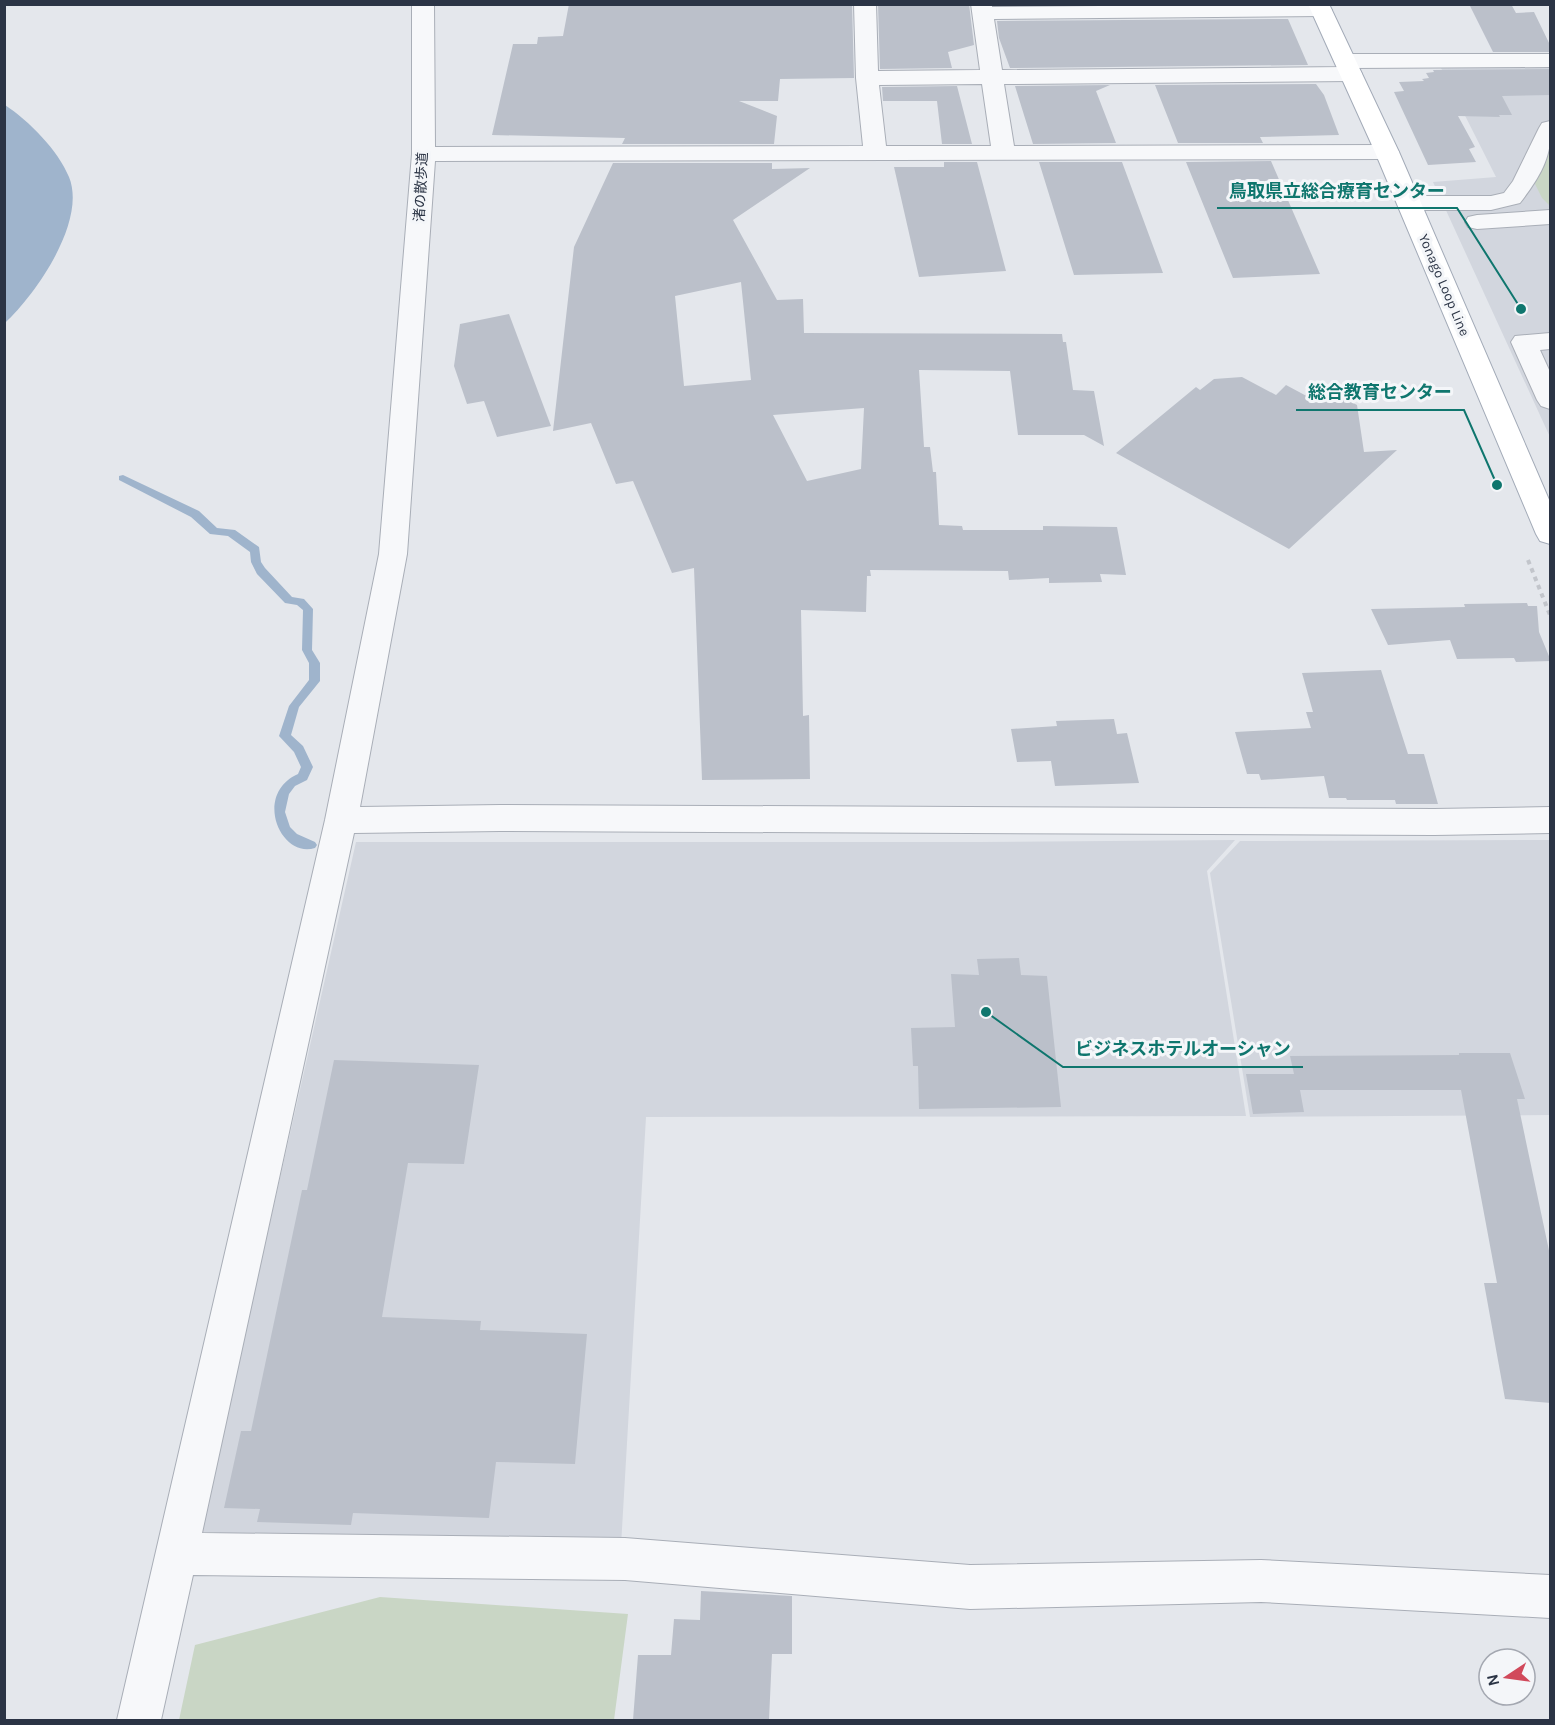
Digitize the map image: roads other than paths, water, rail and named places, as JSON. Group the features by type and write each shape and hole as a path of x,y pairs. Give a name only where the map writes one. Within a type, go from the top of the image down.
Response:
{"main road":[{"name":"Yonago Loop Line","path":"1320,7 1387,152 1551,534"}],"street":[{"name":"渚の散歩道","path":"139,1720 341,820 393,554 409,370 433,154 423,4"},
{"path":"865,4 867,78 875,153"},
{"path":"1004,154 981,9 1320,7"},
{"path":"867,78 1551,62"},
{"path":"1414,214 1512,198 1524,182 1551,128"},
{"path":"433,154 1387,152"},
{"path":"1414,214 1549,220"},
{"path":"1551,341 1524,342 1551,400"},
{"path":"341,820 500,818 1434,822 1551,820"},
{"path":"176,1554 625,1559 970,1587 1261,1581 1551,1598"}],"water":[{"path":"5,105 24,119 58,157 69,177 73,195 65,235 55,256 31,294 5,323"}],"waterway":[{"path":"123,478 195,514 214,531 231,533 255,550 256,562 261,571 289,600 300,602 308,609 307,650 315,663 314,681 294,706 285,736 299,749 307,767 303,777 291,783 283,792 280,812 286,831 301,843 311,845"}],"place":[{"name":"鳥取県立総合療育センター","path":"1521,309"},
{"name":"総合教育センター","path":"1497,485"},
{"name":"ビジネスホテルオーシャン","path":"986,1012"}]}
